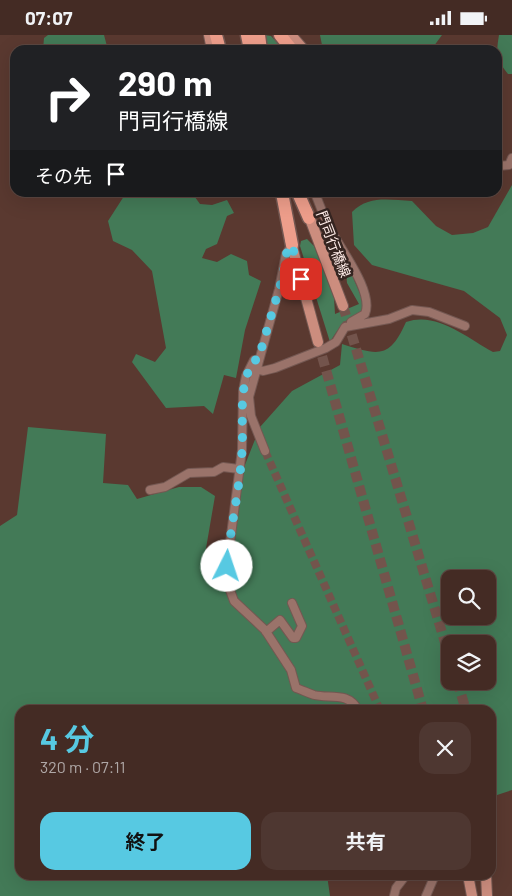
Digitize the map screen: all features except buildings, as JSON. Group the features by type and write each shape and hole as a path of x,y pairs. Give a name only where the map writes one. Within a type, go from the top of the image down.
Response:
{"highway":[{"path":"280,35 288,45"},
{"path":"283,197 292,245"},
{"path":"301,197 309,218"}],"main road":[{"path":"291,35 300,45"},
{"path":"277,197 318,342"},
{"name":"門司行橋線","path":"309,218 343,306"},
{"path":"469,880 472,896"},
{"path":"486,880 487,896"}],"street":[{"path":"317,197 332,233 343,248 367,303 365,314 351,322 351,326"},
{"path":"265,451 254,426 248,397 283,276 286,254 292,245"},
{"path":"256,369 263,371 275,368 326,348 336,342 343,329 389,319 412,310 429,312 465,326"},
{"path":"258,360 254,360 250,366 243,391 239,469 228,548 227,566 230,590 234,601 266,631 291,671 296,688 304,689 314,695 338,696 355,705"},
{"path":"150,490 164,487 189,473 214,472 223,467 239,469"},
{"path":"266,631 280,620 293,637 296,638 302,626 292,603"},
{"path":"394,896 396,887 402,880"},
{"path":"426,896 433,880"}],"green space":[{"path":"48,35 104,35 107,45 43,45 44,38"},
{"path":"264,35 271,36 279,45 265,45"},
{"path":"320,35 442,35 435,45 322,45"},
{"path":"499,35 512,35 512,74 508,74 502,65 502,45 497,45"},
{"path":"512,185 512,790 496,795 496,705 15,705 15,880 328,880 330,896 0,896 0,526 17,515 28,427 106,434 103,483 128,485 137,499 179,487 201,487 215,496 204,560 211,584 224,586 229,593 225,559 235,490 260,427 292,391 340,365 342,344 374,352 388,349 400,334 406,322 418,320 440,323 462,333 493,352 500,351 507,335 500,318 464,291 372,265 354,245 352,212 365,203 372,201 412,201 436,226 452,235 473,233 488,227"},
{"path":"123,197 195,197 200,204 212,205 227,200 234,213 227,216 217,244 206,249 202,258 217,262 231,254 247,261 249,275 261,281 245,330 236,378 224,375 213,414 204,406 166,408 132,362 136,354 155,362 166,348 152,271 132,250 113,241 108,221"},
{"path":"307,239 314,246 334,298 335,314 359,304 347,283 346,272 337,247 341,250 365,305 359,313 344,323 330,342 300,246 301,241"}],"tunnel":[{"path":"343,306 443,635"},
{"path":"318,342 422,705"},
{"path":"265,451 378,705"},
{"path":"460,690 464,705"}],"route":[{"path":"227,566 230,530 242,450 242,403 246,376 254,360 258,360 283,276 286,254 292,245 301,279"}]}
